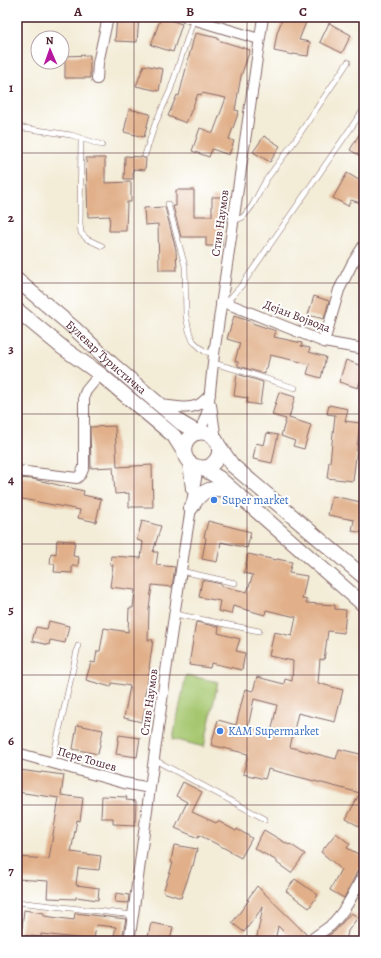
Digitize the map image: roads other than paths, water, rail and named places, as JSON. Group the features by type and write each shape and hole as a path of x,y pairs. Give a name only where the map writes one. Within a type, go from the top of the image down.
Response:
{"main road":[{"name":"Булевар Туристичка","path":"17,280 74,328 112,364 181,423 199,432"},
{"name":"Булевар Туристичка","path":"17,310 63,348 100,374 174,436 193,462 219,478 364,605"},
{"path":"217,443 219,454 216,460 209,467 193,462 185,445 187,440 199,432 211,435 217,443 232,465 364,577"},
{"path":"191,508 196,499 202,493 209,490 218,489 228,491 239,496"}],"street":[{"path":"97,79 98,63 108,17"},
{"name":"Стив Наумов","path":"199,432 208,410 214,359 224,303 233,221 263,17"},
{"path":"191,18 259,39"},
{"path":"324,342 339,290 352,264 364,245"},
{"name":"Дејан Војвода","path":"224,303 324,342 364,349"},
{"path":"17,471 72,478 77,478 81,474 84,467 84,396 86,391 100,374"},
{"path":"160,405 187,407 197,405 210,395"},
{"path":"210,395 217,443"},
{"name":"Стив Наумов","path":"129,941 191,508 193,462"},
{"name":"Пере Тошев","path":"17,753 124,783 150,788"},
{"path":"310,941 330,926 342,912 353,896 364,872"}],"lane":[{"path":"145,155 154,124 170,90 191,18"},
{"path":"233,221 243,217 252,206 266,180 294,142 348,62"},
{"path":"224,303 242,284 364,109"},
{"path":"17,127 70,135 102,145"},
{"path":"81,139 81,233 87,239 102,246"},
{"path":"168,204 185,266 186,316 193,341 214,359 245,372 295,388"},
{"path":"181,571 235,583"},
{"path":"175,614 259,632"},
{"path":"52,763 78,646"},
{"path":"154,759 265,819"},
{"path":"17,902 133,916"}],"place":[{"name":"Super market","path":"214,500"},
{"name":"KAM Supermarket","path":"220,731"}]}
